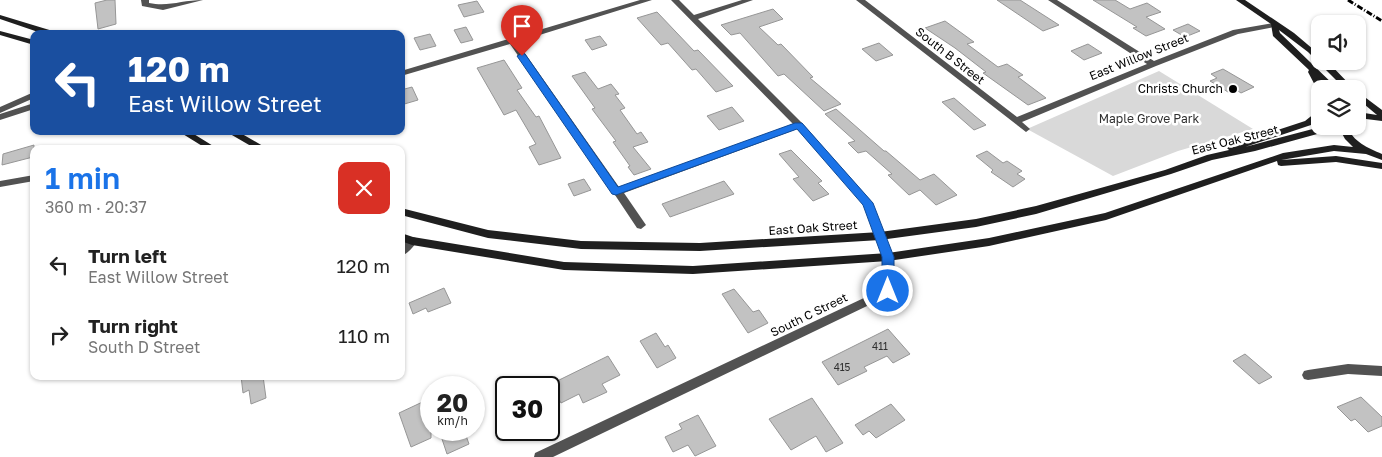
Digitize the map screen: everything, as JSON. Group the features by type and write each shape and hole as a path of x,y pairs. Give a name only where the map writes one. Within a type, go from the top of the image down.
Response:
{"street":[{"path":"144,0 145,4 163,8 199,0"},
{"path":"405,73 648,0"},
{"name":"South C Street","path":"540,457 888,291 888,257 868,203 799,125 675,0"},
{"path":"693,18 749,0"},
{"name":"South B Street","path":"860,0 1026,129"},
{"path":"1052,0 1153,64"},
{"path":"1240,0 1274,25 1291,34 1311,51"},
{"path":"0,17 43,30"},
{"path":"1274,25 1276,34 1325,80"},
{"name":"East Willow Street","path":"1016,122 1153,64 1236,32 1274,25"},
{"path":"0,33 30,42"},
{"path":"512,41 616,192 641,225"},
{"path":"1304,61 1316,80"},
{"path":"1331,70 1341,80"},
{"path":"0,110 30,97"},
{"path":"1366,102 1382,116"},
{"path":"0,117 30,107"},
{"path":"1366,115 1382,116"},
{"path":"1210,157 1249,141 1308,123 1311,120"},
{"path":"616,192 799,125"},
{"name":"East Oak Street","path":"405,212 488,234 582,245 700,248 880,236 976,223 1036,210 1168,172 1210,157 1256,148 1311,133"},
{"path":"189,135 207,145"},
{"path":"245,135 258,145"},
{"path":"1347,135 1369,152 1382,159"},
{"path":"405,238 574,267 693,270 888,257 989,242 1106,216 1283,156 1334,148 1369,152"},
{"path":"1262,164 1336,159 1382,166"},
{"path":"0,184 30,179"},
{"path":"405,248 412,241"},
{"path":"1308,375 1348,369 1382,371"}],"green space":[{"name":"Maple Grove Park","path":"1159,71 1253,129 1178,151 1113,176 1027,129"}],"building":[{"path":"115,0 116,24 98,29 95,3"},
{"path":"997,0 1020,0 1059,25 1043,31"},
{"path":"1093,0 1115,0 1130,9 1147,3 1161,12 1146,17 1165,29 1146,36 1133,28 1137,27"},
{"path":"477,1 484,12 464,17 458,5"},
{"path":"773,9 783,19 759,27 778,45 781,44 813,77 810,78 841,104 824,111 784,74 778,76 740,33 731,35 721,25"},
{"path":"657,12 694,51 698,50 733,86 716,92 696,69 692,70 668,43 661,45 637,18"},
{"path":"945,21 974,42 967,44 998,67 1007,64 1023,75 1018,77 1046,98 1028,105 983,73 986,72 955,48 925,28"},
{"path":"1188,24 1200,31 1185,37 1173,30"},
{"path":"466,27 473,40 461,43 454,30"},
{"path":"430,34 436,46 420,50 414,38"},
{"path":"600,36 607,45 592,50 585,40"},
{"path":"879,43 893,55 876,61 862,49"},
{"path":"1088,44 1102,53 1084,60 1071,51"},
{"path":"504,60 522,88 517,90 536,117 539,116 561,158 539,165 529,147 536,144 516,110 504,115 477,68"},
{"path":"1223,69 1254,87 1241,93 1235,89 1228,92 1210,81 1217,78 1211,74"},
{"path":"585,72 598,89 611,84 619,94 615,95 625,108 620,110 637,134 641,132 648,142 633,147 651,169 634,175 628,167 630,166 613,142 616,141 592,109 595,108 572,76"},
{"path":"412,87 418,100 405,104 405,89"},
{"path":"954,98 986,125 974,130 942,102"},
{"path":"732,107 744,121 719,130 707,116"},
{"path":"836,109 920,180 934,174 957,195 936,205 920,190 909,195 888,175 892,174 866,151 858,153 848,143 855,141 825,114"},
{"path":"30,146 30,158 2,165 3,154"},
{"path":"791,150 822,181 818,183 829,194 813,201 793,179 799,177 779,154"},
{"path":"987,151 1003,163 1007,161 1022,171 1017,174 1025,179 1013,187 991,172 993,170 976,156"},
{"path":"584,179 591,190 574,196 568,184"},
{"path":"724,181 734,194 670,217 662,204"},
{"path":"444,288 451,303 428,312 426,308 413,314 409,303"},
{"path":"734,289 753,312 759,310 768,323 748,333 722,294"},
{"path":"888,329 910,354 893,363 887,356 864,367 867,371 838,385 822,362"},
{"path":"656,333 665,347 668,345 676,358 657,368 640,341"},
{"path":"1245,354 1272,377 1259,384 1233,361"},
{"path":"608,356 620,375 602,384 607,392 583,403 579,394 561,403 560,380"},
{"path":"241,380 264,380 266,398 251,404 249,390 243,393"},
{"path":"1361,397 1382,417 1382,426 1368,432 1355,419 1351,421 1337,407"},
{"path":"812,398 843,443 826,452 816,436 791,450 769,419"},
{"path":"420,403 420,441 424,441 411,447 399,413"},
{"path":"891,404 905,420 876,438 869,431 863,435 855,425"},
{"path":"698,415 716,446 695,456 688,445 673,452 665,437 682,429 679,424"},
{"path":"443,441 468,441 469,444 447,454"}],"railway":[{"path":"1348,0 1382,21"}],"place":[{"name":"Christs Church","path":"1233,89"}],"route":[{"path":"522,56 616,192 799,125 868,203 888,257 890,275 888,291"}]}
